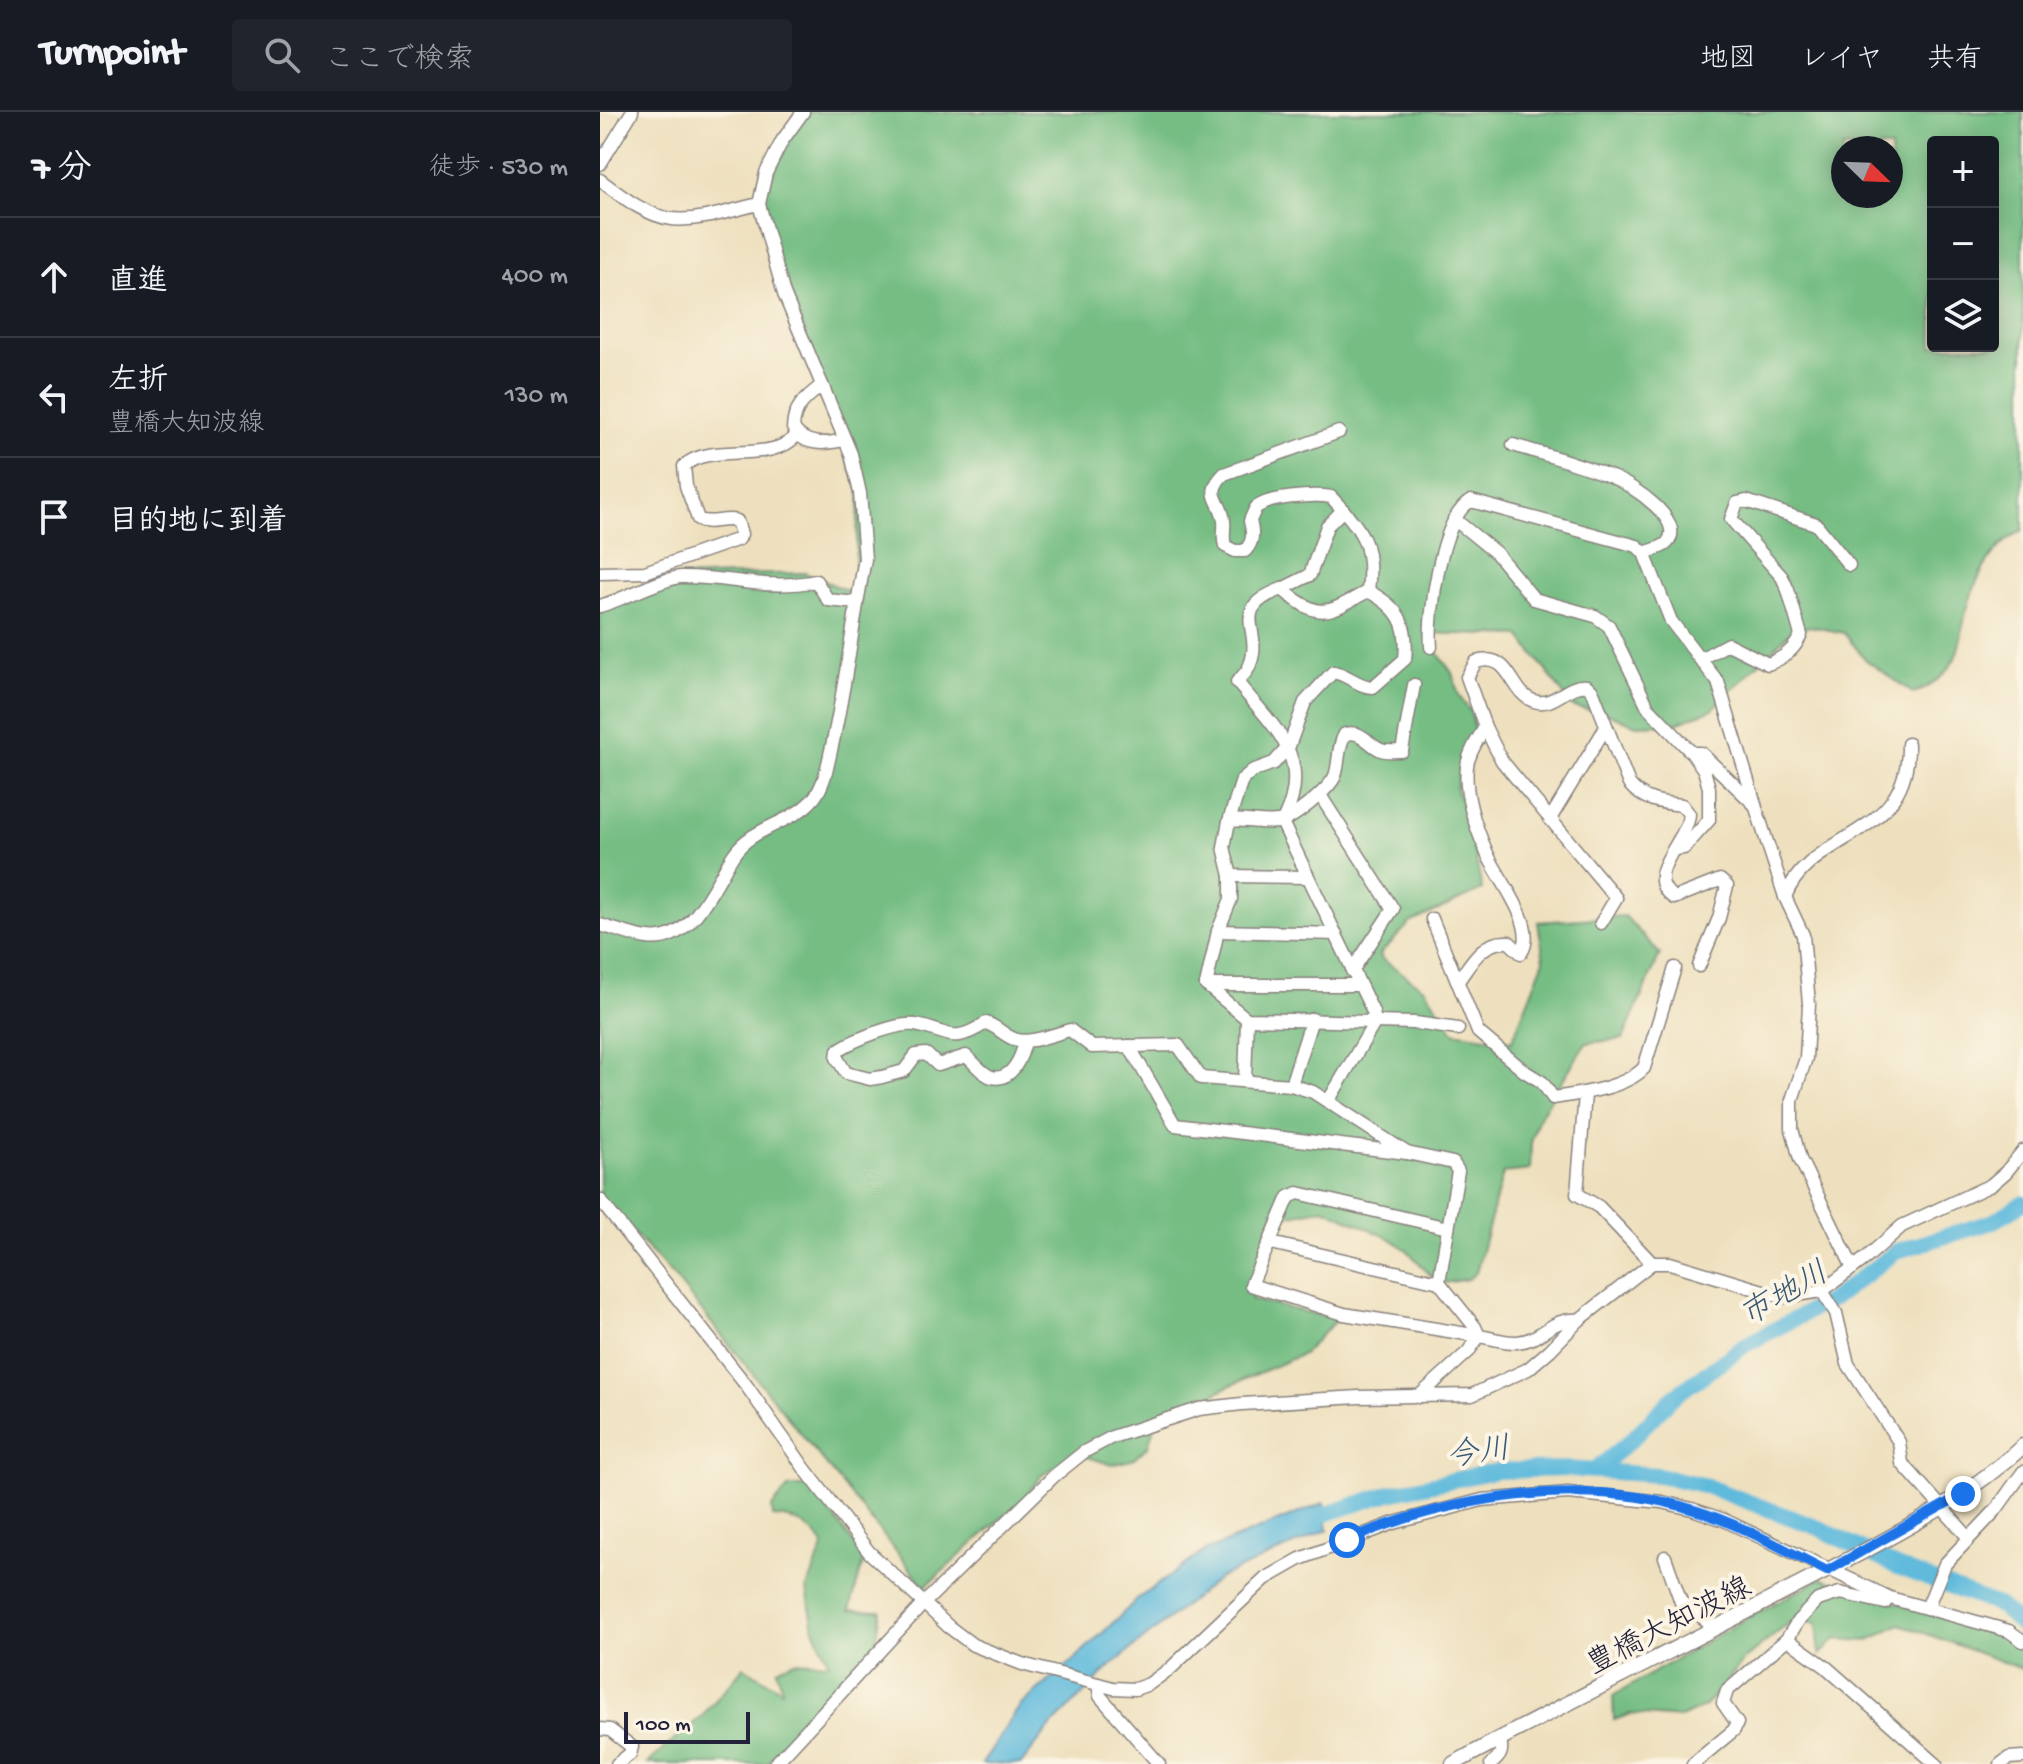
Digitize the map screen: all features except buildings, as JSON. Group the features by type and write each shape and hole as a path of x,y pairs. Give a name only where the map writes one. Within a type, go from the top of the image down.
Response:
{"main road":[{"name":"豊橋大知波線","path":"1453,1764 1853,1558 1942,1507 1996,1470 2023,1446"}],"street":[{"path":"600,164 632,112"},
{"path":"600,925 649,939 672,934 694,919 743,842 796,812 814,798 825,775 840,708 865,559 865,540 860,493 845,440 784,294 759,204 760,188 766,173 782,141 803,112"},
{"path":"600,180 641,207 674,219 694,218 759,204"},
{"path":"822,385 801,402 793,428 797,435 822,445 845,440"},
{"path":"1339,432 1224,474 1215,483 1213,493 1225,520 1222,537 1225,546 1235,551 1245,551 1251,544 1253,533 1250,521 1256,508 1264,503 1321,495 1331,497 1366,540 1371,569 1368,591"},
{"path":"600,573 645,572 739,539 741,534 737,521 722,519 706,523 698,519 686,486 684,466 704,457 779,446 792,441 797,435"},
{"path":"1513,445 1615,478 1663,512 1671,525 1670,540 1664,546 1644,553"},
{"path":"1431,647 1429,625 1434,593 1454,519 1471,501 1622,541 1637,546 1644,553 1671,621 1718,682 1785,897 1803,935 1809,1004 1806,1058 1792,1100 1792,1129 1800,1159 1853,1268"},
{"path":"1700,659 1728,644 1768,664 1782,658 1796,645 1801,635 1782,577 1731,519 1737,503 1746,501 1816,524 1849,565"},
{"path":"1329,1100 1375,1022 1373,1012 1282,822 1296,780 1289,746 1237,682 1249,668 1254,647 1249,621 1252,607 1263,596 1310,575 1327,526 1343,510"},
{"path":"1454,519 1496,553 1534,599 1603,620 1609,626 1648,707 1704,770 1709,788 1709,820 1684,848 1674,849"},
{"path":"600,606 678,577 779,586 816,581 828,600 857,603"},
{"path":"1282,589 1299,604 1332,612 1368,591"},
{"path":"1206,985 1218,931 1231,899 1231,876 1224,847 1242,780 1252,771 1274,763 1289,746 1305,702 1333,672 1341,673 1365,687 1373,687 1405,659 1406,648 1399,613 1368,591"},
{"path":"1601,923 1616,898 1502,761 1485,727 1467,677 1476,662 1486,659 1503,667 1527,697 1535,702 1546,703 1573,687 1587,686 1593,692 1629,784 1637,794 1657,803 1682,805 1689,814 1689,826 1661,874 1665,890 1671,897 1680,897 1720,880 1727,886 1719,918 1699,966"},
{"path":"1229,821 1282,822 1320,795 1331,785 1337,771 1340,743 1345,734 1354,732 1365,736 1382,751 1402,751 1414,685"},
{"path":"1458,981 1489,944 1509,942 1521,953 1526,941 1521,917 1487,854 1470,810 1467,766 1472,748 1485,727"},
{"path":"1550,819 1606,727"},
{"path":"1785,897 1796,876 1881,813 1895,799 1904,783 1908,744"},
{"path":"1692,753 1701,753 1755,805"},
{"path":"1320,795 1393,909 1352,971"},
{"path":"1231,876 1307,877"},
{"path":"1432,919 1478,1032 1524,1071 1542,1082 1553,1098 1585,1094 1637,1075 1644,1068 1675,968"},
{"path":"1218,931 1336,934"},
{"path":"1206,985 1358,985"},
{"path":"1206,985 1247,1019 1312,1019 1435,1025 1458,1029"},
{"path":"1245,1081 1247,1019"},
{"path":"1291,1085 1312,1019"},
{"path":"1025,1041 1022,1058 1008,1074 996,1078 988,1076 966,1056 938,1065 926,1054 916,1055 904,1071 870,1079 846,1073 837,1058 838,1050 846,1045 876,1033 913,1024 948,1037 972,1032 986,1023 1015,1040 1025,1041 1070,1030 1092,1047 1178,1045 1201,1078 1291,1085 1329,1100 1407,1153"},
{"path":"1129,1046 1175,1125 1407,1153 1453,1163 1458,1171 1439,1282"},
{"path":"1585,1094 1577,1194 1599,1207 1652,1263"},
{"path":"775,1764 924,1603 1054,1476 1084,1452 1112,1437 1199,1409 1359,1397 1472,1395 1528,1369 1579,1320 1652,1263 1670,1263 1783,1297 1822,1291 1902,1226 1991,1185 2023,1151"},
{"path":"1448,1228 1298,1193 1289,1197 1251,1285 1344,1314 1518,1342 1541,1334 1564,1318 1579,1320"},
{"path":"600,1200 746,1385 869,1552 949,1627 985,1652 1126,1690 1149,1684 1171,1668 1265,1579 1300,1559 1368,1531 1482,1500 1568,1493 1662,1502 1724,1520 1890,1598 2009,1631 2023,1641"},
{"path":"1271,1243 1439,1282 1479,1336"},
{"path":"1822,1291 1836,1313 1848,1364 1899,1442 1902,1463 1969,1538"},
{"path":"1418,1397 1468,1352 1479,1336"},
{"path":"1927,1608 1945,1564 1995,1511 2023,1472"},
{"path":"1665,1557 1681,1602 1717,1628"},
{"path":"1693,1764 1734,1730 1737,1723 1723,1703 1727,1691 1787,1639 1798,1621 1818,1600 1840,1593 1886,1603 1890,1598"},
{"path":"1787,1639 1826,1667 1936,1764"},
{"path":"1098,1684 1100,1696 1159,1764"},
{"path":"600,1729 610,1730 632,1747 630,1754 617,1764"},
{"path":"1491,1764 1503,1750 1500,1739"},
{"path":"2001,1764 2009,1758 2023,1757"}],"green space":[{"path":"798,112 2023,112 2023,530 2002,544 1980,574 1952,664 1931,684 1913,693 1866,660 1844,633 1810,626 1789,633 1713,709 1674,724 1636,725 1607,713 1573,707 1520,636 1424,633 1452,673 1459,696 1472,714 1475,737 1464,747 1456,789 1468,816 1482,890 1410,923 1380,954 1382,959 1425,989 1454,1032 1512,1041 1544,960 1538,922 1625,916 1660,954 1623,1039 1586,1043 1538,1119 1531,1143 1530,1170 1503,1173 1476,1273 1468,1279 1444,1283 1433,1278 1407,1250 1391,1239 1324,1208 1282,1217 1254,1280 1252,1300 1337,1319 1303,1354 1201,1401 1166,1412 1156,1420 1148,1446 1134,1459 1112,1465 1085,1456 1060,1464 1041,1476 1025,1497 925,1587 676,1279 600,1197 600,603 678,577 805,573 853,593 860,493 759,204"},
{"path":"789,1487 812,1487 864,1558 850,1610 881,1611 874,1652 767,1764 647,1764 703,1715 744,1667 782,1690 777,1669 794,1661 829,1663 814,1629 807,1589 824,1545 802,1524 773,1517 772,1507"},
{"path":"1822,1578 2023,1644 2022,1669 1900,1624 1867,1641 1836,1639 1820,1655 1817,1624 1798,1616 1746,1658 1704,1707 1680,1718 1631,1714 1614,1720 1613,1696"}],"water":[{"path":"1324,1503 1328,1530 1219,1578 1112,1665 1053,1724 1021,1764 982,1764 1020,1706 1139,1598 1205,1551"}],"waterway":[{"name":"市地川","path":"1595,1470 1629,1442 1673,1397 1747,1344 1833,1299 1897,1251 1992,1222 2023,1203"},
{"name":"今川","path":"1305,1521 1390,1493 1496,1471 1567,1469 1658,1475 1703,1485 1819,1528 1897,1567 2000,1606 2023,1627"}],"route":[{"path":"1347,1540 1394,1523 1482,1500 1568,1493 1608,1495 1662,1502 1724,1520 1827,1571 1963,1494"}]}
